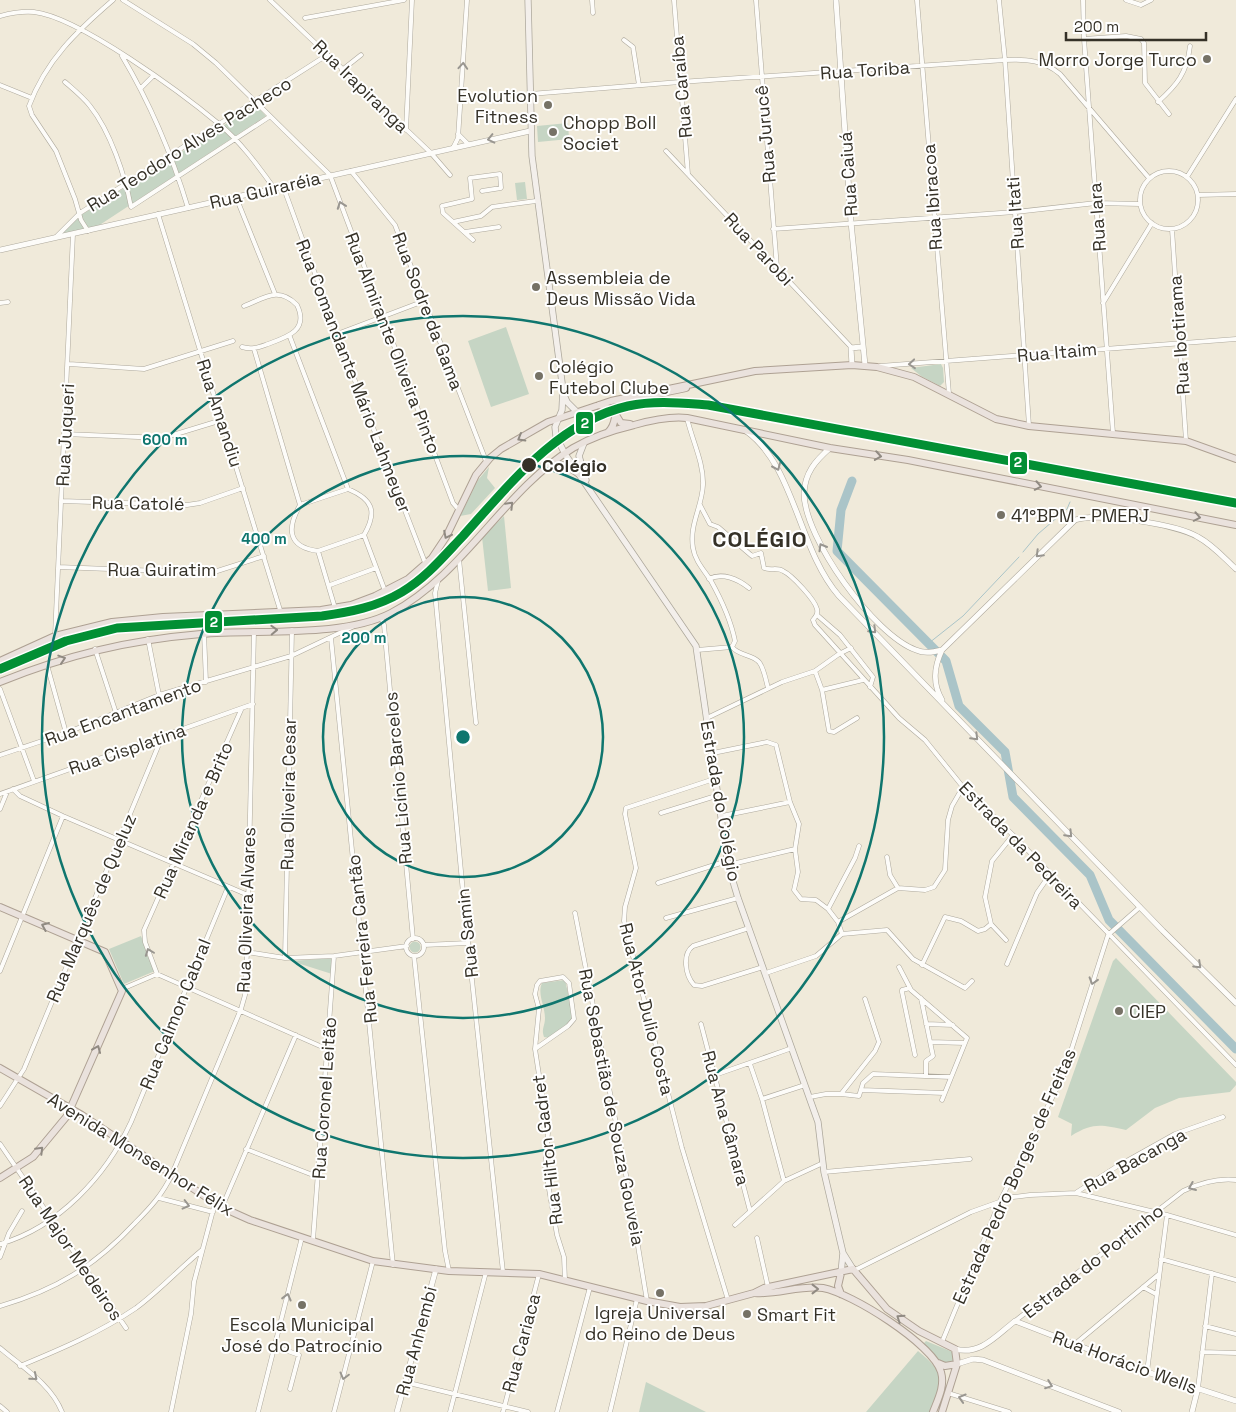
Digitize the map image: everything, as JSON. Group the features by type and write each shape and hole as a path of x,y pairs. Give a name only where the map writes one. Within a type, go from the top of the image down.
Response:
{"main road":[{"path":"528,0 530,131 536,201 563,390 567,402 578,413"},
{"path":"0,661 55,636 97,625 134,620 281,613 335,608 385,592 408,579 426,565 441,545 476,475 486,461 524,435 558,419 639,394 755,371 852,365 878,367 914,377 996,419 1029,426 1186,441 1236,459"},
{"path":"606,433 613,427 621,404 628,400 673,392 696,384"},
{"name":"Estrada do Colégio","path":"563,390 562,410 555,427 556,436 565,454 589,486 697,650 728,863 748,928 818,1122 824,1172 843,1253 841,1273"},
{"path":"597,406 607,407 624,424 672,417 687,418 830,448 908,460 1236,524"},
{"path":"0,682 46,664 96,649 148,639 204,633 354,626 381,617 400,608 440,578 549,466 565,454 606,433 645,422"},
{"name":"Estrada do Colégio","path":"584,443 580,450 580,462 589,486"},
{"path":"549,466 562,465 579,474"},
{"path":"0,906 105,952 122,989 71,1108 49,1141 17,1169 0,1178"},
{"name":"Avenida Monsenhor Félix","path":"0,1068 60,1101 218,1205 250,1220 373,1261 436,1269 539,1274 637,1299 693,1308 754,1293 768,1287 854,1270"},
{"path":"60,1101 77,1094"},
{"path":"77,1094 72,1107 82,1115"},
{"name":"Estrada do Colégio","path":"843,1253 854,1270"},
{"path":"854,1270 887,1309 919,1331 955,1349 957,1364 942,1412"},
{"path":"841,1273 838,1286 841,1294"},
{"path":"778,1292 779,1289 790,1283"},
{"name":"Avenida Monsenhor Félix","path":"754,1293 814,1288 841,1294 909,1334 938,1363"},
{"path":"938,1363 945,1366 957,1364"},
{"path":"933,1412 943,1381 938,1363"}],"street":[{"path":"88,231 83,224 56,151 29,110 32,98 54,57 78,30 113,0"},
{"path":"123,0 193,44 255,101 330,176"},
{"name":"Rua Irapiranga","path":"270,0 431,153 450,174"},
{"path":"305,18 404,0"},
{"path":"406,130 412,0"},
{"path":"453,148 458,134 467,0"},
{"path":"592,0 593,13"},
{"name":"Rua Caraíba","path":"674,0 688,174"},
{"name":"Rua Jurucê","path":"756,0 760,77 777,268"},
{"name":"Rua Caiuá","path":"836,0 851,222 864,365"},
{"name":"Rua Ibiracoa","path":"918,0 933,218 949,395"},
{"name":"Rua Itati","path":"999,0 1005,60 1029,426"},
{"name":"Rua Iara","path":"1083,0 1088,104 1113,433"},
{"path":"1126,0 1141,6 1151,0"},
{"path":"0,16 33,12 48,15 121,54 154,75 220,125 234,139 274,188"},
{"path":"1084,38 1134,36 1141,39 1144,43 1144,83 1169,114"},
{"path":"624,40 634,46 639,85"},
{"path":"1158,102 1180,82 1190,46"},
{"path":"121,54 141,88 178,176 188,208"},
{"path":"342,70 361,55"},
{"name":"Rua Teodoro Alves Pacheco","path":"56,238 80,213 327,56"},
{"name":"Rua Toriba","path":"530,94 680,82 1005,60 1032,60 1053,68 1088,104 1149,178"},
{"path":"141,88 154,75"},
{"path":"65,82 98,118 127,184"},
{"path":"0,85 32,98"},
{"path":"1187,177 1236,99"},
{"name":"Rua Teodoro Alves Pacheco","path":"127,184 131,207 269,116"},
{"name":"Rua Guiraréia","path":"0,250 530,131"},
{"path":"458,134 468,144"},
{"name":"Rua Parobi","path":"666,151 851,348"},
{"path":"1168,170 1178,172 1187,177 1196,188 1198,195 1194,214 1189,221 1172,229 1165,229 1152,224 1146,218 1140,204 1141,190 1149,178 1158,172 1168,170"},
{"name":"Rua Sodre da Gama","path":"351,171 395,225 486,461"},
{"path":"472,240 444,213 442,205 472,199 470,178 500,174 501,188 482,191"},
{"name":"Rua Almirante Oliveira Pinto","path":"330,176 382,316 454,502 459,510"},
{"name":"Rua Comandante Mário Lahmeyer","path":"283,186 337,334 426,565"},
{"path":"1198,195 1236,194"},
{"path":"236,196 275,294"},
{"path":"452,222 481,216 492,207 536,201"},
{"path":"773,229 851,222 1015,212 1096,203 1140,204"},
{"name":"Rua Amandiu","path":"158,214 281,613"},
{"path":"1102,304 1152,224"},
{"path":"464,232 499,227"},
{"name":"Rua Ibotirama","path":"1172,229 1186,441"},
{"name":"Rua Juqueri","path":"55,636 73,234"},
{"path":"242,347 254,349 290,337 297,329 301,312 290,298 275,294 244,306"},
{"path":"337,334 424,301"},
{"path":"0,303 8,302"},
{"path":"290,337 348,489"},
{"name":"Rua Itaim","path":"878,367 946,360 1025,356 1236,339"},
{"path":"68,364 144,369 233,341"},
{"path":"852,365 851,348 861,347"},
{"path":"254,349 300,505 291,526 292,534 300,545 308,550 318,551 364,535 370,525 372,511 363,496 348,489 300,505"},
{"path":"687,418 703,477 700,505 693,522 693,548 700,567 709,579 726,614 734,638 732,647"},
{"path":"64,434 163,438 222,420"},
{"path":"745,430 760,442 773,459 805,536 829,583 844,602 1140,907 1236,1003"},
{"path":"830,448 809,471 804,492 812,529 838,576 871,614 907,646 920,652 938,651"},
{"name":"Rua Catolé","path":"61,500 187,505 200,503 243,488"},
{"path":"700,505 710,524 718,527 752,556 761,553 764,568 780,569 790,575 810,597 817,608 817,615 851,648 873,677 870,687"},
{"path":"948,710 936,687 938,651 1068,526 1083,517 1104,517 1186,531 1208,543 1236,569"},
{"path":"364,535 385,592"},
{"path":"318,551 330,585 335,608"},
{"name":"Rua Guiratim","path":"58,567 211,573 264,556"},
{"path":"459,559 476,723"},
{"path":"330,585 376,568"},
{"path":"709,579 719,576 734,579 749,588"},
{"path":"829,583 838,576"},
{"name":"Rua Samin","path":"440,578 435,593 468,943 503,1272"},
{"path":"426,589 435,593"},
{"path":"844,602 853,594"},
{"name":"Estrada da Pedreira","path":"817,615 813,620 815,625 863,680 899,718 925,740 963,787 1013,834 1108,935 1236,1065"},
{"name":"Rua Licínio Barcelos","path":"381,617 385,629 413,939"},
{"path":"331,638 354,626"},
{"name":"Rua Oliveira Cesar","path":"285,958 292,630"},
{"name":"Rua Oliveira Alvares","path":"0,1306 42,1292 86,1268 122,1238 159,1198 172,1174 241,1009 245,996 248,952 254,631"},
{"path":"204,633 206,682"},
{"name":"Rua Encantamento","path":"0,755 66,732 159,695 291,656 331,638"},
{"name":"Rua Ferreira Cantão","path":"331,638 364,952 393,1265"},
{"path":"148,639 159,695"},
{"path":"697,650 732,647 739,654 759,662 768,688"},
{"path":"706,718 768,688 815,671 851,648"},
{"path":"96,649 116,713"},
{"path":"46,664 66,732"},
{"path":"815,671 822,690 830,732 857,718"},
{"path":"822,690 863,680"},
{"path":"0,689 34,781"},
{"name":"Rua Cisplatina","path":"0,794 254,704"},
{"name":"Rua Miranda e Brito","path":"157,974 145,942 144,930 241,710"},
{"name":"Rua Marquês de Queluz","path":"0,1106 19,1079 162,737"},
{"path":"713,753 767,742 776,745 790,802 799,829 795,849 798,872 794,890 801,899 816,900 828,909 838,922 842,934"},
{"name":"Rua Ator Dulio Costa","path":"717,778 626,808 625,814 636,868 624,914 682,1148 728,1300"},
{"path":"838,922 898,888 925,890 934,886 939,881 944,870 948,820 952,806 963,787"},
{"path":"13,790 20,796 63,816 248,895"},
{"path":"0,809 7,792"},
{"path":"661,813 719,795"},
{"path":"722,816 790,802"},
{"path":"0,971 63,816"},
{"path":"1006,940 991,924 985,902 990,864 1013,834"},
{"path":"828,909 855,858 859,846"},
{"path":"658,883 728,863 795,849"},
{"path":"886,857 890,875 898,888"},
{"path":"1007,964 1037,893 1050,873"},
{"name":"Rua Calmon Cabral","path":"0,1244 51,1218 96,1177 122,1141 228,887"},
{"path":"666,918 738,898"},
{"path":"1108,935 1140,907"},
{"name":"Rua Sebastião de Souza Gouveia","path":"575,914 628,1184 647,1301"},
{"path":"922,965 945,917 961,921 978,931 985,929 991,924"},
{"path":"748,928 688,949 685,958 690,978 694,985 702,986 816,956 842,934 887,930 908,955 922,965 965,988 972,981"},
{"name":"Estrada Pedro Borges de Freitas","path":"942,1342 1000,1201 1063,1076 1108,935"},
{"path":"248,952 285,958 334,956 407,946 413,939 418,939 424,945 468,943"},
{"path":"414,956 422,953 424,945"},
{"path":"407,946 410,954 414,956 445,1250 449,1270"},
{"name":"Rua Coronel Leitão","path":"313,1240 329,1050 334,956"},
{"path":"899,967 910,988 966,1036 965,1043 942,1100"},
{"path":"122,989 157,974 241,1009 329,1050"},
{"name":"Rua Hilton Gadret","path":"535,1049 568,1026 574,1019 569,983 563,977 540,981 536,985 535,994 539,1009 535,1049 548,1133 545,1166 557,1235 564,1257 565,1280"},
{"path":"910,988 902,990 902,992 915,1055"},
{"path":"921,998 933,1056 926,1061 926,1076"},
{"path":"841,1094 875,1051 879,1042 865,999"},
{"name":"Rua Ana Câmara","path":"701,1024 750,1212"},
{"path":"926,1024 953,1025"},
{"path":"171,1412 191,1314 194,1282 213,1212 246,1149 296,1035"},
{"path":"930,1042 965,1043"},
{"path":"715,1075 792,1048"},
{"path":"750,1064 762,1098 784,1181"},
{"path":"810,1096 841,1094 859,1096 863,1083 873,1074 951,1077"},
{"path":"762,1098 805,1084"},
{"path":"861,1090 944,1093"},
{"name":"Rua Bacanga","path":"1076,1192 1175,1134 1223,1117"},
{"name":"Rua Major Medeiros","path":"0,1144 86,1268 118,1319 126,1328"},
{"path":"246,1149 318,1177"},
{"path":"824,1172 970,1159"},
{"path":"735,1226 784,1181 823,1163"},
{"name":"Estrada do Portinho","path":"974,1351 984,1346 1183,1191 1198,1184 1218,1179 1236,1180"},
{"path":"854,1270 971,1212 1000,1201 1021,1196 1076,1192 1236,1235"},
{"path":"159,1198 213,1212"},
{"path":"0,1257 22,1211"},
{"path":"1146,1372 1167,1215"},
{"path":"258,1412 302,1237"},
{"path":"757,1238 768,1287"},
{"path":"20,1366 80,1341 118,1319 147,1299 202,1250"},
{"path":"1161,1259 1236,1280"},
{"path":"334,1412 373,1261"},
{"name":"Rua Anhembi","path":"397,1412 436,1269"},
{"path":"450,1412 486,1272"},
{"path":"1192,1412 1198,1388 1212,1273"},
{"name":"Rua Cariaca","path":"504,1412 539,1274"},
{"path":"1075,1344 1159,1274"},
{"path":"557,1412 590,1287"},
{"path":"1143,1287 1156,1294"},
{"path":"610,1412 637,1299"},
{"name":"Rua Horácio Wells","path":"1015,1321 1146,1372 1236,1401"},
{"path":"1205,1326 1236,1334"},
{"path":"274,1346 299,1355 290,1389"},
{"path":"983,1360 981,1355 984,1346"},
{"path":"0,1348 51,1392 62,1412"},
{"path":"955,1349 966,1352 974,1351 975,1359"},
{"path":"1202,1352 1236,1353"},
{"path":"957,1364 975,1359 983,1360 1106,1409 1119,1412"},
{"path":"405,1382 528,1412"},
{"path":"948,1393 1010,1412"},
{"path":"0,1406 7,1412"}],"green space":[{"path":"256,105 266,116 95,228 59,237 81,215"},
{"name":"Chopp Boll Societ","path":"568,123 569,139 538,142 537,126"},
{"path":"525,182 527,199 517,200 515,183"},
{"path":"506,327 529,394 491,407 468,341"},
{"path":"941,364 944,382 940,386 921,376 911,368"},
{"path":"489,467 487,478 495,488 471,514 460,516 478,480"},
{"path":"504,516 511,588 488,591 482,537"},
{"path":"141,936 155,971 124,984 109,949"},
{"path":"415,941 421,947 415,953 409,947"},
{"path":"333,958 332,974 291,961"},
{"path":"1116,958 1236,1082 1236,1085 1230,1092 1179,1098 1155,1108 1126,1130 1098,1126 1086,1128 1071,1136 1072,1124 1058,1117 1113,961"},
{"path":"565,980 573,1015 572,1020 550,1038 544,1037 545,1014 540,991 542,983"},
{"path":"926,1341 955,1353 955,1362 940,1363 923,1344"},
{"path":"918,1351 934,1366 940,1378 939,1392 933,1412 866,1412"},
{"path":"646,1382 706,1412 639,1412"}],"waterway":[{"path":"852,481 841,510 837,551 946,661 959,706 1005,752 1013,797 1090,875 1109,920 1236,1049"},
{"path":"1023,552 1038,534 1067,509 1070,502"},
{"path":"929,643 963,616 1019,557"}],"transit line":[{"name":"2","path":"0,669 66,641 117,628 322,616 353,611 383,602 402,592 427,573 498,496 536,458 557,441 579,426 603,414 638,404 668,402 708,405 1236,503"}],"place":[{"name":"Morro Jorge Turco","path":"1207,59"},
{"name":"Evolution Fitness","path":"548,105"},
{"name":"Chopp Boll Societ","path":"553,132"},
{"name":"Assembleia de Deus Missão Vida","path":"536,287"},
{"name":"Colégio Futebol Clube","path":"539,376"},
{"name":"Colégio","path":"529,465"},
{"name":"41°BPM - PMERJ","path":"1001,515"},
{"name":"CIEP","path":"1119,1011"},
{"name":"Igreja Universal do Reino de Deus","path":"660,1293"},
{"name":"Escola Municipal José do Patrocínio","path":"302,1305"},
{"name":"Smart Fit","path":"747,1314"}],"district":[{"name":"COLÉGIO","path":"760,539"}]}
